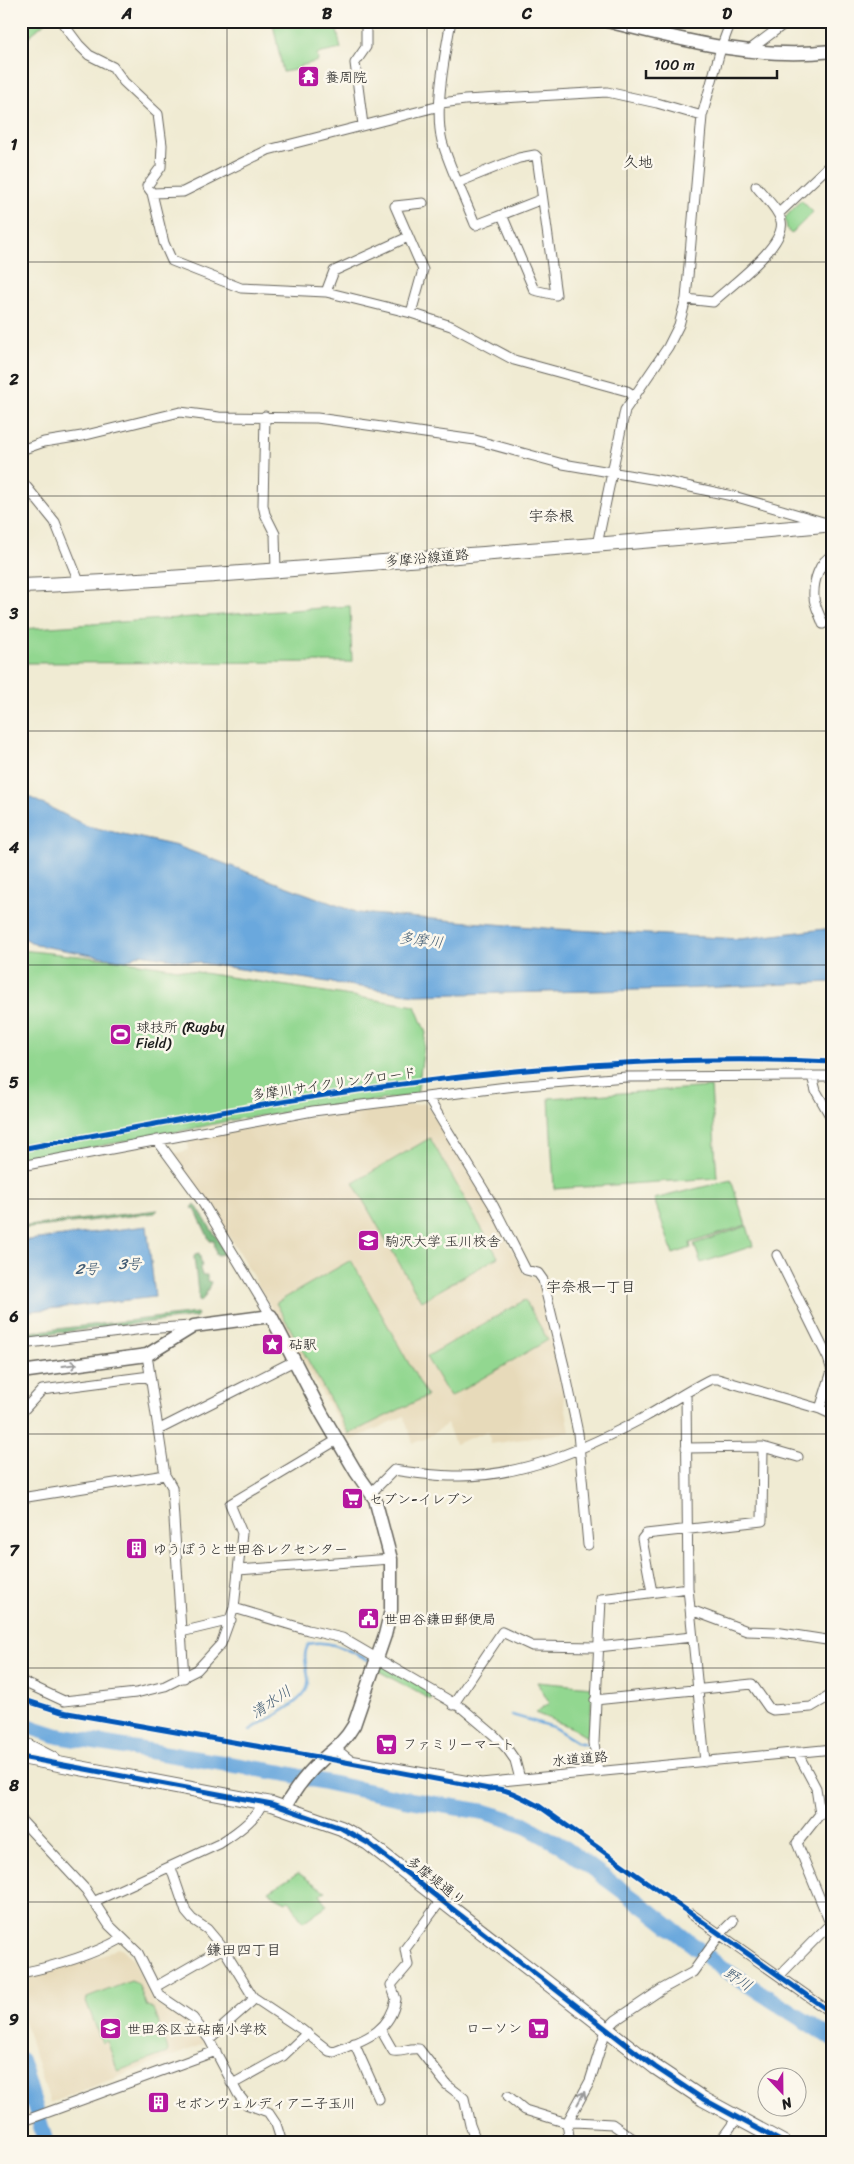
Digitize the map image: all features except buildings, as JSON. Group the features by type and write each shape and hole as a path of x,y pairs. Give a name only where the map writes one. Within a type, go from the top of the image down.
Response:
{"main road":[{"name":"多摩沿線道路","path":"21,586 80,584 276,570 701,538 832,525"},
{"name":"多摩堤通り","path":"21,1743 63,1766"},
{"name":"多摩堤通り","path":"21,1757 262,1802 287,1803 355,1834 442,1899 606,2030 702,2099 784,2143"}],"street":[{"path":"61,21 89,55 113,67 124,82 158,114 162,145 161,167 147,186 152,193 164,243 172,261 241,288 326,292 411,313 451,326 514,360 627,391 635,396"},
{"path":"363,125 355,63 366,47 366,21"},
{"path":"451,21 443,68 442,140 475,224 542,199"},
{"path":"607,21 721,48 747,52 807,54 833,51"},
{"path":"597,545 625,410 672,340 679,325 686,299 702,116 721,48 731,21"},
{"path":"747,52 788,21"},
{"path":"152,193 183,192 268,150 441,104 607,92 657,103 702,116"},
{"path":"458,182 519,158 538,157 556,295 534,290 502,215"},
{"path":"778,214 833,162"},
{"path":"686,299 713,302 746,273 776,242 782,230 778,214 756,186"},
{"path":"411,313 423,270 395,206 424,203"},
{"path":"326,292 334,271 408,238"},
{"path":"21,450 44,442 82,436 180,412 219,417 265,416 326,419 475,440 563,464 663,480 737,497 832,525"},
{"path":"265,416 264,505 265,514 275,534 276,570"},
{"path":"21,480 56,522 80,584"},
{"path":"822,624 814,597 821,564 826,558 833,555"},
{"path":"812,1076 816,1091 833,1121"},
{"path":"21,1166 313,1112 515,1086 626,1077 833,1076"},
{"path":"428,1098 493,1205 526,1270 538,1273 542,1280 564,1366 578,1433 588,1545"},
{"path":"157,1140 201,1200 271,1316 337,1440 375,1499 391,1559 391,1610 354,1725 336,1749 324,1758 299,1785 287,1803"},
{"path":"777,1255 831,1354 832,1371 820,1409"},
{"path":"21,1344 271,1316"},
{"path":"21,1372 147,1355 194,1326"},
{"path":"147,1355 165,1475 172,1487 184,1678"},
{"path":"158,1430 294,1361"},
{"path":"21,1413 42,1390 150,1376"},
{"path":"371,1493 394,1470 455,1477 528,1466 579,1450 711,1379 718,1379 820,1409 833,1415"},
{"path":"686,1394 688,1588 705,1762"},
{"path":"21,1681 64,1701 136,1693 164,1686 184,1678 197,1670 221,1644 234,1608 242,1534 230,1504 337,1440"},
{"path":"686,1448 763,1447 798,1457"},
{"path":"652,1592 642,1539 646,1534 762,1521 763,1447"},
{"path":"21,1498 165,1475"},
{"path":"238,1570 391,1559"},
{"path":"598,1772 594,1744 601,1599 688,1588"},
{"path":"234,1608 342,1638 462,1708 508,1750 515,1760 520,1779"},
{"path":"691,1610 747,1631 776,1632 833,1641"},
{"path":"181,1632 231,1620"},
{"path":"453,1704 502,1632 532,1646 598,1647 692,1637"},
{"path":"595,1700 752,1684 769,1708 773,1710 811,1707 833,1696"},
{"name":"水道道路","path":"336,1749 350,1760 482,1783 833,1749"},
{"path":"780,1975 831,1922 797,1844 820,1814 816,1788 797,1752"},
{"path":"94,1902 171,1868 188,1857 219,1844 237,1833 261,1808 262,1802"},
{"path":"21,1820 86,1890 108,1925 138,1953 159,1995 192,2018 209,2039 231,2083 246,2104 268,2112 276,2124 282,2143"},
{"path":"171,1868 186,1912 192,1919 207,1929 223,1948 253,1997 329,2051 334,2052 381,2030 389,2019 395,2006 395,1992 391,1985 408,1965 405,1949 442,1899"},
{"path":"690,1914 721,1933 833,2014"},
{"path":"570,2143 567,2123 590,2081 606,2030 616,2020 662,1989 692,1972 721,1933 734,1921"},
{"path":"21,1972 42,1969 98,1951 121,1939"},
{"path":"155,1987 223,1948"},
{"path":"209,2039 251,2002 253,1997"},
{"path":"381,2030 393,2051 399,2052 412,2048 419,2049 442,2080 464,2098 470,2125 478,2143"},
{"path":"231,2083 283,2056 306,2033"},
{"path":"354,2043 380,2099"},
{"path":"23,2120 49,2113 216,2051"},
{"path":"508,2096 526,2110 567,2123 612,2124 639,2143"},
{"path":"719,2143 737,2118"}],"shaded area":[{"name":"駒沢大学 玉川校舎","path":"426,1103 489,1207 524,1274 535,1278 540,1291 541,1304 559,1371 570,1432 491,1444 488,1431 455,1444 447,1424 425,1439 413,1443 404,1416 350,1441 209,1202 173,1154 189,1150 187,1139 310,1118"},
{"name":"世田谷区立砧南小学校","path":"119,1947 133,1959 153,2002 191,2024 204,2044 50,2103 21,2012 21,1981 107,1954"}],"green space":[{"path":"21,21 47,21 21,43"},
{"path":"284,21 335,21 341,49 317,54 318,61 300,66 300,69 283,72 273,24"},
{"path":"801,200 813,212 791,234 787,229 785,218"},
{"path":"350,606 352,662 22,663 21,629"},
{"path":"21,950 126,961 415,1006 426,1033 417,1095 237,1119 177,1132 21,1160"},
{"path":"711,1087 717,1178 554,1189 549,1098"},
{"path":"430,1138 498,1257 421,1301 353,1183"},
{"path":"731,1180 746,1225 690,1243 691,1248 673,1254 654,1199"},
{"path":"195,1204 226,1254 216,1255 214,1241 210,1241 195,1209 192,1208"},
{"path":"158,1210 155,1213 21,1229 21,1227"},
{"path":"747,1226 753,1246 701,1263 694,1244"},
{"path":"199,1253 202,1275 207,1275 207,1281 211,1282 201,1301 199,1300 194,1257 195,1254"},
{"path":"351,1260 427,1396 349,1434 276,1303"},
{"path":"525,1300 548,1340 450,1397 426,1357"},
{"path":"197,1313 196,1317 21,1337 21,1333"},
{"path":"378,1659 434,1694 431,1700 375,1669"},
{"path":"537,1682 592,1687 590,1739 570,1727 535,1713 549,1703"},
{"path":"298,1873 325,1891 320,1895 327,1905 303,1922 289,1900 286,1902 272,1895 269,1891"},
{"path":"131,1981 138,1984 147,2007 154,2009 168,2050 167,2053 118,2071 107,2041 102,2043 86,2001 87,1998"}],"water":[{"name":"多摩川","path":"21,793 87,826 177,846 358,913 557,929 740,939 833,928 833,982 679,989 415,995 140,954 126,961 36,945 21,936"},
{"path":"147,1226 155,1297 23,1312 21,1241"}],"waterway":[{"name":"清水川","path":"250,1730 287,1708 305,1692 308,1687 305,1656 309,1644 325,1643 333,1645 371,1661"},
{"name":"清水川","path":"512,1715 553,1727 577,1742 593,1746"},
{"name":"野川","path":"21,1724 58,1736 283,1773 404,1799 485,1812 520,1823 562,1846 650,1911 722,1968 833,2039"},
{"path":"21,2060 46,2143"}],"cycle path":[{"name":"多摩川サイクリングロード","path":"21,1149 323,1095 527,1070 628,1063 731,1060 833,1062"},
{"path":"21,1699 62,1712 508,1791 539,1806 833,2014"},
{"path":"21,1757 272,1804 341,1828 368,1843 655,2067 703,2099 784,2143"}],"place":[{"name":"養周院","path":"309,77"},
{"name":"球技所 (Rugby Field)","path":"120,1035"},
{"name":"駒沢大学 玉川校舎","path":"369,1241"},
{"name":"砧駅","path":"273,1344"},
{"name":"セブン-イレブン","path":"353,1499"},
{"name":"ゆうぽうと世田谷レクセンター","path":"137,1549"},
{"name":"世田谷鎌田郵便局","path":"368,1619"},
{"name":"ファミリーマート","path":"387,1744"},
{"name":"ローソン","path":"538,2028"},
{"name":"世田谷区立砧南小学校","path":"111,2029"},
{"name":"セボンヴェルディア二子玉川","path":"158,2103"}],"district":[{"name":"久地","path":"638,162"},
{"name":"宇奈根","path":"551,516"},
{"name":"宇奈根一丁目","path":"591,1287"},
{"name":"鎌田四丁目","path":"244,1950"}],"water label":[{"name":"3号","path":"130,1264"},
{"name":"2号","path":"87,1269"}]}
